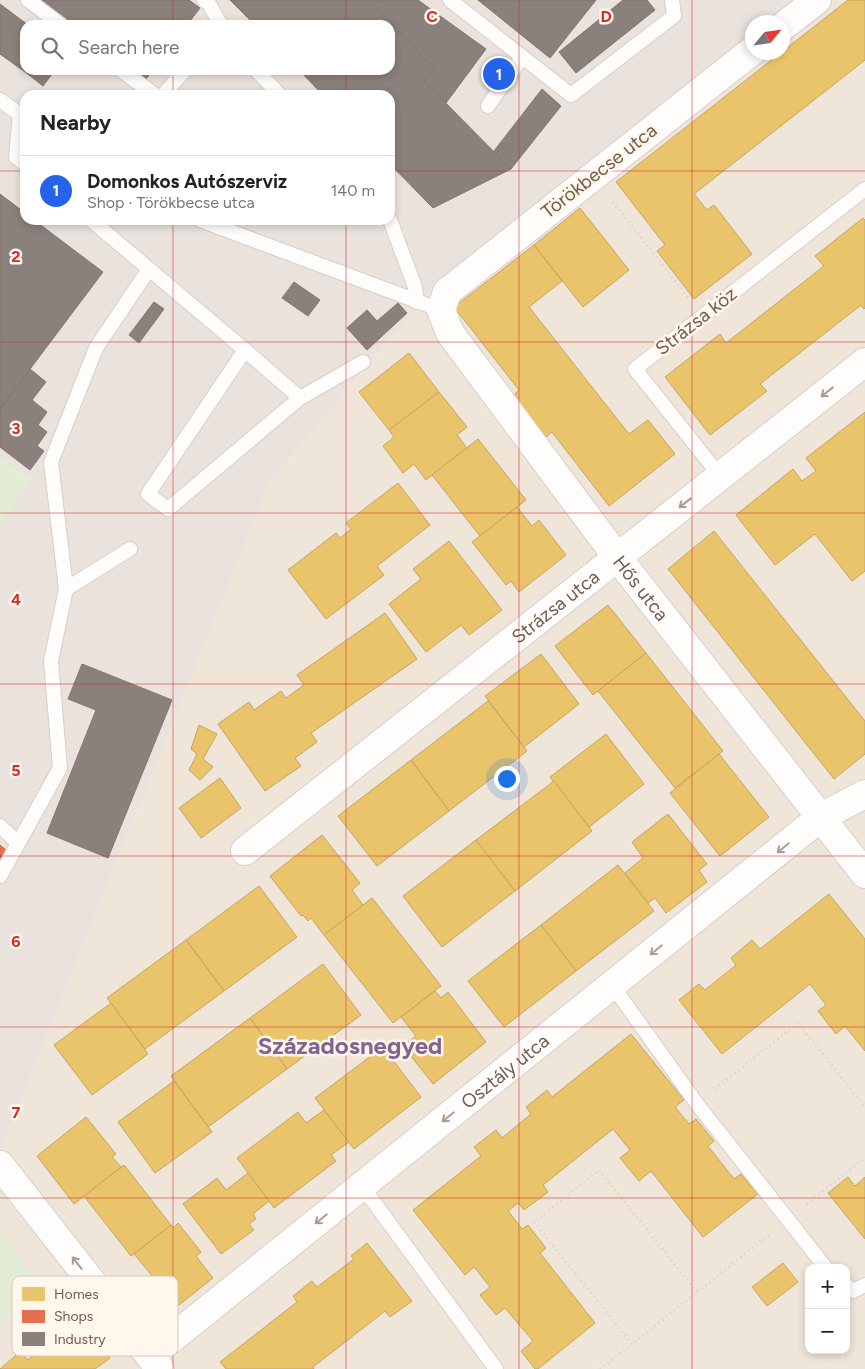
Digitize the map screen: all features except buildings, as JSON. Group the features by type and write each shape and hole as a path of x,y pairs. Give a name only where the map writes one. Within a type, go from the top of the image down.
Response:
{"street":[{"path":"790,21 817,0"},
{"name":"Törökbecse utca","path":"435,301 745,56"},
{"name":"Hős utca","path":"435,301 450,333 616,557 865,874"},
{"name":"Strázsa utca","path":"245,851 865,362"},
{"name":"Osztály utca","path":"178,1343 362,1186 821,817 865,794"},
{"path":"0,1165 87,1276"}],"lane":[{"path":"28,0 54,20"},
{"path":"204,0 209,4 218,20"},
{"path":"450,0 571,96 674,16 672,0"},
{"path":"488,106 522,57"},
{"path":"128,75 148,90"},
{"path":"167,90 181,75"},
{"path":"261,75 275,90"},
{"path":"0,100 20,115"},
{"path":"20,134 16,157 20,160"},
{"name":"Strázsa köz","path":"720,476 635,369 865,189"},
{"path":"97,225 300,398"},
{"path":"215,225 435,301"},
{"path":"392,225 415,287 435,301"},
{"path":"0,876 60,768 51,661 66,590 51,462 96,348 149,269"},
{"path":"245,350 148,494 168,509 300,398 363,362"},
{"path":"66,590 130,549"},
{"path":"0,826 18,843"},
{"path":"612,985 697,1104 823,1264"},
{"path":"362,1186 496,1369"},
{"path":"850,1288 853,1290 865,1285"}],"path":[{"path":"592,176 703,316"},
{"path":"697,1104 798,1023 865,1107"},
{"path":"600,1369 632,1344 697,1292 599,1170 534,1222 632,1344"}],"shaded area":[{"path":"0,0 802,0 782,15 745,15 745,43 433,288 270,481 0,1151"},
{"path":"802,0 865,0 865,1369 0,1369 0,1151 270,481 433,288 745,43 745,60 790,60 790,15 788,15"}],"green space":[{"path":"0,457 32,480 0,524"},
{"path":"0,1233 32,1276 12,1276 12,1314 0,1323"}],"place":[{"name":"Domonkos Autószerviz","path":"499,74"}],"district":[{"name":"Századosnegyed","path":"350,1045"}]}
